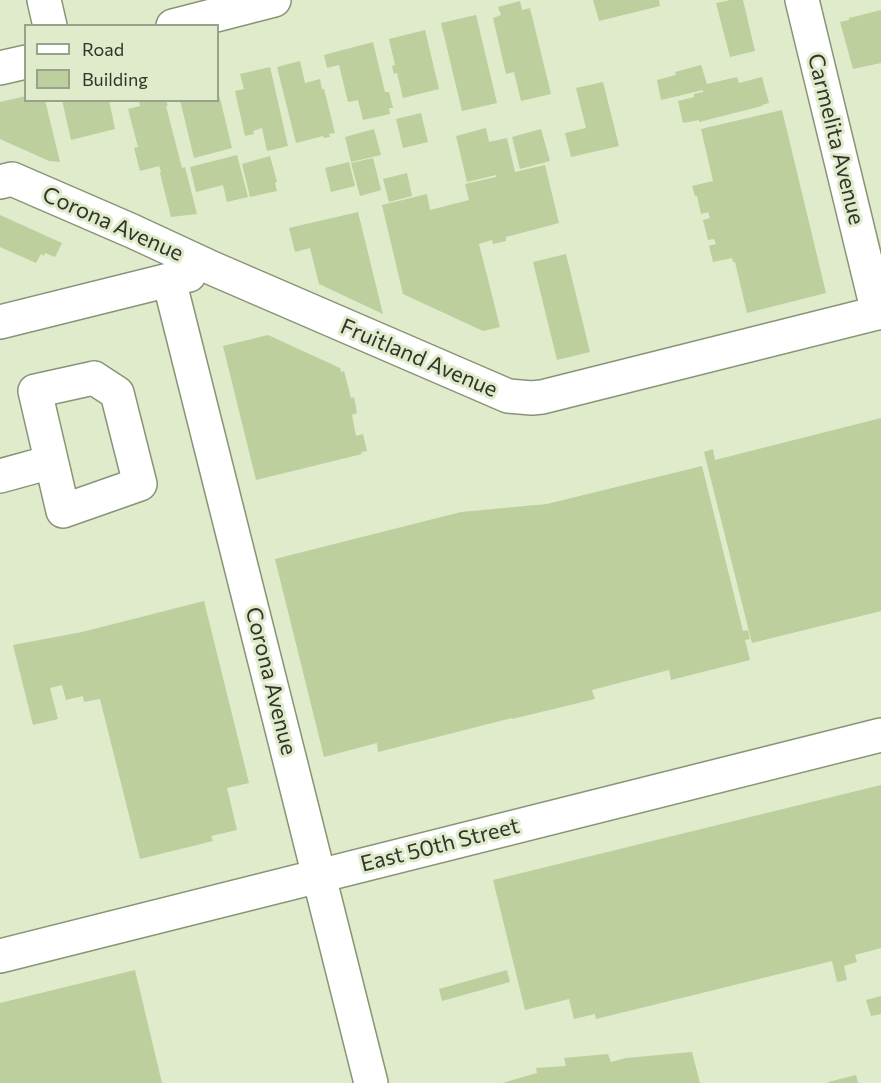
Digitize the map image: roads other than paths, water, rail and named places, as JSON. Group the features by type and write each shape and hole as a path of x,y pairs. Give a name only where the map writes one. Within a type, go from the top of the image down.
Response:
{"street":[{"path":"44,0 50,24"},
{"path":"181,24 274,0"},
{"name":"Carmelita Avenue","path":"802,0 880,312"},
{"path":"0,68 24,62"},
{"name":"Corona Avenue","path":"4,173 214,269"},
{"path":"0,322 214,269"},
{"name":"Fruitland Avenue","path":"214,269 502,394 522,398 542,397 880,312"},
{"name":"Corona Avenue","path":"169,280 371,1083"},
{"path":"0,476 51,462"},
{"name":"East 50th Street","path":"0,956 881,735"}]}
